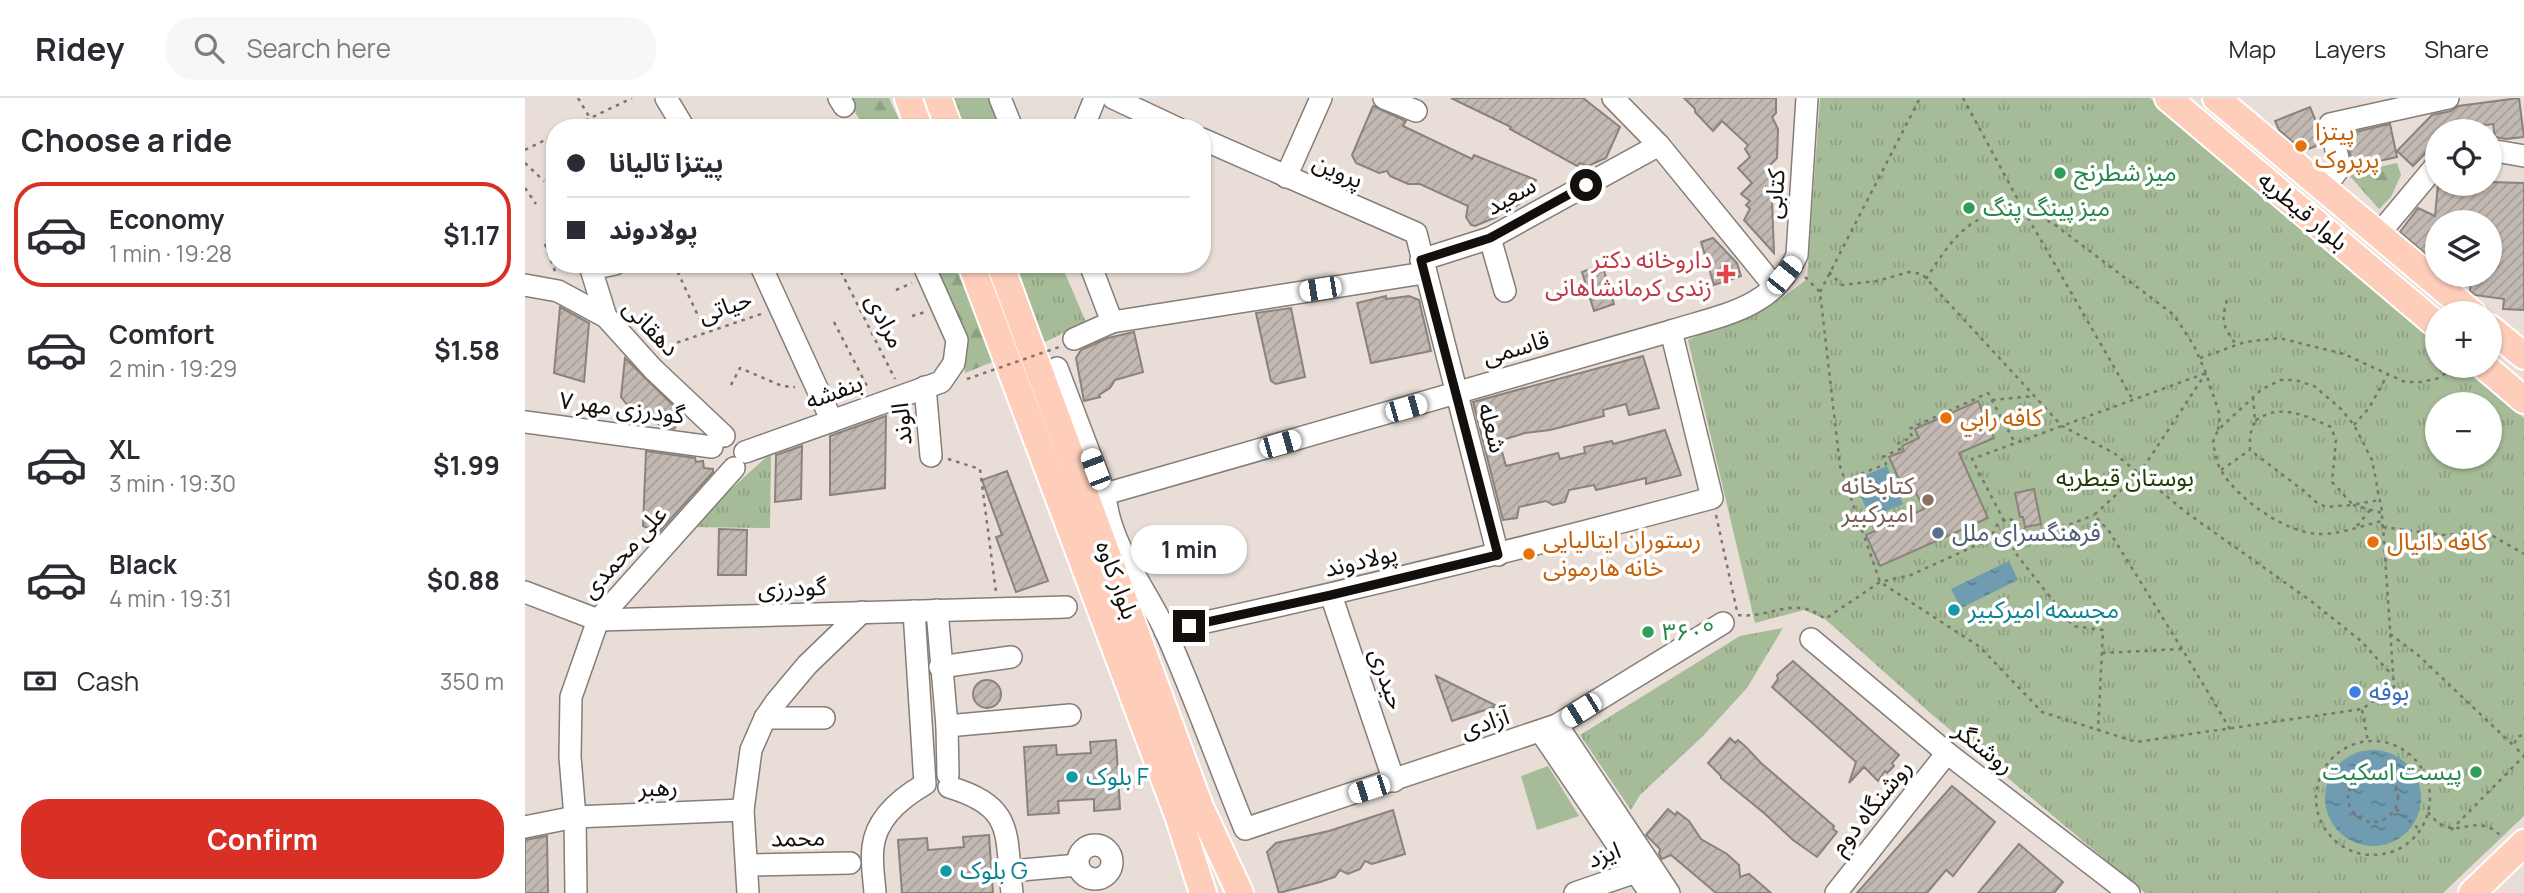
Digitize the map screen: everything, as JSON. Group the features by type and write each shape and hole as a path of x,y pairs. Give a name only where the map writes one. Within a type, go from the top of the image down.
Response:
{"main road":[{"path":"908,98 916,119"},
{"path":"938,98 946,119"},
{"name":"بلوار قیطریه","path":"2168,98 2425,315"},
{"name":"بلوار قیطریه","path":"2216,98 2458,301"},
{"name":"بلوار کاوه","path":"974,273 1179,818 1203,893"},
{"name":"بلوار کاوه","path":"1003,273 1200,807 1240,893"},
{"path":"2502,338 2524,356"},
{"path":"2498,378 2524,400"},
{"path":"2473,893 2519,847"}],"street":[{"path":"666,98 679,119"},
{"path":"1000,98 1008,119"},
{"path":"1087,119 1095,98"},
{"path":"1113,98 1143,104 1164,119"},
{"path":"1286,177 1321,98"},
{"path":"1384,98 1416,110"},
{"name":"کتابی","path":"1775,287 1797,255 1807,98"},
{"path":"2324,189 2340,167 2330,124 2448,98"},
{"path":"1617,100 1658,145 1775,287"},
{"name":"پروین","path":"1211,143 1416,233 1423,267"},
{"name":"سعید","path":"1068,343 1112,322 1423,267 1490,238 1658,145"},
{"path":"2502,152 2524,156"},
{"path":"2378,235 2425,179"},
{"path":"1490,238 1505,291"},
{"name":"شعله","path":"1423,267 1498,555"},
{"path":"592,273 606,317"},
{"path":"764,273 832,421"},
{"path":"927,273 957,340 954,363 933,385"},
{"path":"1093,273 1112,322"},
{"name":"دهقانی","path":"525,285 558,291 606,317 718,441"},
{"name":"قاسمی","path":"1105,494 1671,331 1749,306 1775,287"},
{"path":"1671,331 1712,498"},
{"path":"1057,368 1105,494 1106,510 1130,569 1165,631"},
{"name":"بنفشه","path":"740,460 832,421 933,385"},
{"name":"الوند","path":"931,456 933,385"},
{"name":"گودرزی مهر ۷","path":"525,422 718,441"},
{"path":"739,439 740,460 718,466 712,457 718,441 739,439"},
{"name":"علی محمدی","path":"576,893 575,817 570,757 571,697 598,620 740,460"},
{"name":"پولادوند","path":"1165,631 1498,555 1712,498"},
{"name":"گودرزی","path":"525,592 598,620 1066,607"},
{"name":"حیدری","path":"1331,595 1394,781"},
{"path":"937,610 949,781"},
{"path":"914,611 925,784"},
{"path":"748,893 743,810 751,750 765,718 807,665 862,612"},
{"name":"آزادی","path":"1165,631 1245,829 1549,728 1730,619"},
{"name":"روشنگر","path":"1811,639 1947,753 2129,893"},
{"path":"940,667 1011,657"},
{"path":"947,726 1070,715"},
{"path":"765,718 824,718"},
{"path":"1549,728 1643,867 1669,893"},
{"name":"روشنگاه دوم","path":"1836,893 1947,753"},
{"path":"925,784 926,776 932,771 941,770 949,781 989,803 1006,828 1012,893"},
{"path":"875,893 873,846 885,815 907,794 925,784"},
{"name":"رهبر","path":"525,827 575,817 743,810"},
{"name":"محمد","path":"747,865 850,863"},
{"path":"1010,871 1078,865"},
{"path":"1643,867 1650,893"},
{"name":"ایزد","path":"1575,893 1643,867"}],"path":[{"path":"578,98 590,118 632,98"},
{"path":"1920,98 1820,292 1840,466 1880,582 1980,647 2042,712 2136,743 2362,709 2394,687 2382,513 2372,460 2354,425 2326,395 2313,386 2295,380 2281,380 2262,389 2218,430"},
{"path":"1963,98 2133,400"},
{"path":"525,150 546,140"},
{"path":"525,163 544,181"},
{"path":"525,188 536,204"},
{"path":"1926,279 1948,248 1977,220 2024,209 2054,224 2174,315 2206,373 2220,416 2213,442 2221,471 2237,491 2283,524 2302,532 2343,533 2382,521"},
{"path":"1793,264 1820,292"},
{"path":"1829,272 1842,285 1877,281 1909,272 1922,274 2062,426 2114,453 2187,513 2321,609 2361,641 2393,676"},
{"path":"555,273 558,291"},
{"path":"678,273 706,333"},
{"name":"مرادی","path":"842,273 903,394"},
{"path":"2227,300 2223,327 2236,345"},
{"name":"حیاتی","path":"653,369 663,351 676,342 780,307"},
{"path":"834,322 876,404"},
{"path":"2200,358 2236,345 2270,338 2297,341 2344,354 2405,382 2439,378"},
{"path":"967,379 1068,343"},
{"path":"731,385 740,368 782,386 801,388 816,384"},
{"path":"2004,521 1972,459 2206,373"},
{"path":"2098,731 2103,630 2073,626 2013,550 2028,534 2071,524 2094,515 2140,474 2206,373"},
{"path":"2354,425 2369,408 2388,374"},
{"path":"1845,480 1886,464 1883,457 1900,449 1897,444 1912,437 1909,429 1988,393 2015,443"},
{"path":"1992,400 2034,396"},
{"path":"2250,450 2250,435 2255,421 2253,397"},
{"path":"2255,421 2279,409 2303,415 2331,427 2336,440 2332,482 2353,505 2382,513"},
{"path":"2221,471 2250,450"},
{"path":"2250,450 2326,508 2380,500"},
{"path":"931,456 980,468 999,609"},
{"path":"1712,498 1730,619 1751,617 1783,607 1806,608 1825,618 1880,582 1911,575 1990,540 1997,525 2008,518 2021,525 2028,534"},
{"path":"2354,528 2370,510"},
{"path":"2094,515 2109,531 2230,729"},
{"path":"2383,527 2442,535 2479,533 2493,536 2524,554"},
{"path":"2390,634 2418,655 2524,756 2451,830"},
{"path":"2102,653 2182,649"},
{"path":"2362,709 2368,741"},
{"path":"2514,746 2516,738 2524,734"},
{"path":"2368,741 2388,743 2414,757 2425,774 2430,793 2428,812 2420,830 2414,838 2388,853 2368,854 2340,844 2321,822 2316,803 2321,774 2340,751 2368,741"},
{"path":"2370,772 2385,775 2399,793 2396,809 2385,820 2362,820 2351,809 2348,801 2351,785 2362,774 2370,772"},
{"path":"2396,809 2420,830"},
{"path":"2428,812 2443,827 2451,830 2484,825 2493,828 2519,847"}],"green space":[{"path":"846,98 889,98 899,119 859,119"},
{"path":"947,98 988,98 997,119 955,119"},
{"name":"بوستان قیطریه","path":"1820,98 2150,98 2425,333 2425,378 2478,378 2494,392 2425,392 2425,469 2502,469 2502,399 2524,418 2524,816 2443,893 2145,893 1929,712 1825,619 1804,610 1755,623 1688,340 1785,296 1807,279"},
{"path":"2397,163 2401,175 2391,197 2379,209 2348,174"},
{"path":"940,273 963,273 997,360 965,373 962,335"},
{"path":"1016,273 1065,273 1086,322 1041,344"},
{"path":"771,453 770,528 689,527"},
{"path":"1783,628 1747,688 1703,736 1640,795 1631,810 1580,735 1740,636"},
{"path":"1548,766 1579,816 1537,830 1521,776"}],"water":[{"path":"1887,466 1903,504 1870,518 1854,480"},
{"path":"2009,561 2018,580 1961,608 1951,589"},
{"path":"2364,750 2382,750 2400,758 2413,771 2421,789 2418,817 2400,838 2382,846 2364,846 2346,838 2333,825 2325,807 2325,789 2333,771 2346,758"}],"building":[{"path":"1451,98 1583,98 1620,127 1606,158 1588,166 1580,163 1577,166 1510,129 1511,127"},
{"path":"1684,98 1776,98 1776,113 1772,117 1778,129 1777,158 1768,167 1771,174 1774,253 1744,220 1750,209 1746,205 1750,201 1741,194 1752,183 1738,168 1750,157 1745,149 1748,145 1722,121 1713,131"},
{"path":"2519,98 2524,137 2502,138 2502,119 2428,119 2432,115 2451,111 2458,106"},
{"path":"1373,106 1406,121 1403,126 1472,159 1474,155 1536,180 1527,198 1516,206 1506,201 1497,217 1475,226 1471,225 1466,217 1468,206 1420,184 1408,184 1390,176 1387,171 1379,173 1356,163 1352,155"},
{"path":"2310,107 2321,144 2303,151 2279,130 2275,121"},
{"path":"2425,122 2425,154 2413,166 2397,151"},
{"path":"2390,124 2397,157 2353,167 2346,134"},
{"path":"2502,182 2524,183 2524,310 2503,309 2504,299 2475,295 2470,291 2470,287 2502,287 2502,210 2436,210 2437,196 2502,196"},
{"path":"2418,208 2425,211 2425,253 2400,232"},
{"path":"1713,238 1737,263 1741,276 1714,285 1701,242"},
{"path":"1602,264 1614,304 1594,311 1582,272"},
{"path":"1386,296 1386,299 1409,296 1419,300 1431,351 1371,363 1357,303"},
{"path":"560,307 589,323 584,382 554,373"},
{"path":"1291,308 1305,377 1276,384 1271,381 1256,313"},
{"path":"1134,332 1143,372 1115,380 1100,397 1084,401 1076,358 1081,350 1108,338"},
{"path":"1643,356 1659,408 1629,415 1626,404 1603,410 1604,416 1499,441 1506,466 1558,453 1560,459 1585,453 1584,447 1612,441 1613,444 1665,430 1681,475 1646,484 1646,478 1596,490 1594,485 1569,490 1565,502 1553,505 1546,501 1519,507 1517,518 1503,520 1473,402"},
{"path":"625,358 684,416 674,429 664,427 629,407 621,397"},
{"path":"1978,401 1994,438 1959,453 1988,518 1880,566 1866,535 1924,509 1911,482 1902,486 1889,457 1904,451 1902,446 1919,438 1915,429"},
{"path":"886,416 885,488 830,495 830,436"},
{"path":"802,446 801,499 775,502 776,455"},
{"path":"646,451 695,458 696,462 703,461 704,468 713,469 658,533 643,526"},
{"path":"1007,471 1048,581 1016,592 996,537 1002,535 982,480"},
{"path":"2034,489 2041,524 2025,527 2015,493"},
{"path":"719,529 747,530 746,575 718,575"},
{"path":"1793,661 1899,755 1892,763 1894,766 1887,773 1885,771 1878,781 1864,767 1849,783 1856,762 1772,687 1778,679 1777,675"},
{"path":"1436,676 1497,706 1452,721"},
{"path":"987,680 997,684 1001,694 997,704 987,708 977,704 973,694 977,684"},
{"path":"1730,738 1735,743 1738,740 1834,826 1833,829 1837,832 1817,857 1793,840 1721,778 1708,763"},
{"name":"بلوک F","path":"1116,740 1120,809 1094,811 1094,799 1058,801 1059,813 1028,815 1024,747 1056,745 1057,755 1091,753 1090,742"},
{"path":"1952,786 1995,822 1953,876 1946,870 1927,893 1857,893"},
{"path":"1668,809 1689,821 1701,839 1727,854 1739,865 1740,877 1749,874 1771,893 1716,893 1671,855 1662,859 1660,849 1646,835"},
{"path":"1393,810 1405,854 1372,864 1365,861 1360,869 1348,874 1340,870 1335,877 1279,893 1267,852 1276,843 1329,831"},
{"name":"بلوک G","path":"989,835 993,893 902,893 898,840 927,838 928,850 964,847 963,837"},
{"path":"547,836 548,893 525,893 525,840"},
{"path":"2019,844 2063,882 2054,893 1978,893"}],"place":[{"name":"پیتزا پرپروک","path":"2301,146"},
{"name":"میز شطرنج","path":"2060,173"},
{"name":"میز پینگ پنگ","path":"1969,208"},
{"name":"داروخانه دکتر زندی کرمانشاهانی","path":"1726,274"},
{"name":"كافه رابي","path":"1946,418"},
{"name":"کتابخانه امیرکبیر","path":"1928,500"},
{"name":"فرهنگسرای ملل","path":"1938,533"},
{"name":"کافه دانیال","path":"2373,542"},
{"name":"رستوران ایتالیایی خانه هارمونی","path":"1529,554"},
{"name":"مجسمه امیرکبیر","path":"1954,610"},
{"name":"۳۶۰°","path":"1648,632"},
{"name":"بوفه","path":"2355,692"},
{"name":"پیست اسکیت","path":"2476,772"},
{"name":"بلوک F","path":"1072,777"},
{"name":"بلوک G","path":"946,871"}],"route":[{"path":"1189,626 1498,555 1421,260 1490,238 1586,185"}]}
